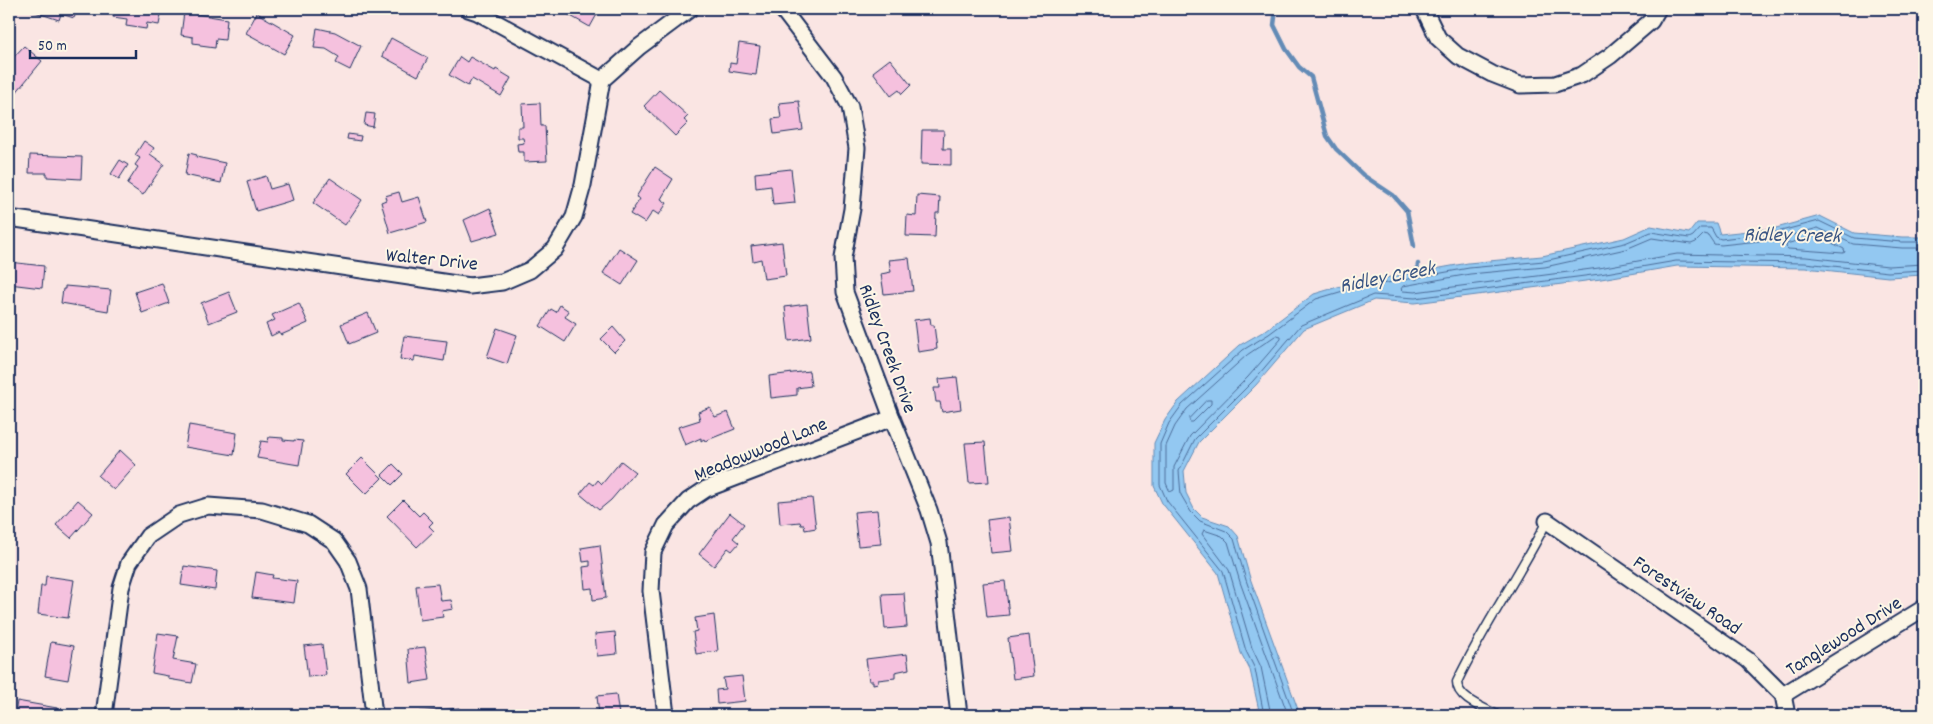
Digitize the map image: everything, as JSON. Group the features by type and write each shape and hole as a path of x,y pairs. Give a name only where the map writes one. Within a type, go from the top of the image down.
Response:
{"street":[{"path":"468,9 477,12 602,80 639,47 690,9"},
{"name":"Ridley Creek Drive","path":"782,9 834,77 850,107 858,148 852,209 843,258 845,292 929,510 939,542 959,715"},
{"path":"1424,9 1438,38 1458,56 1492,74 1520,85 1554,84 1582,75 1610,56 1651,21 1658,9"},
{"name":"Walter Drive","path":"9,218 470,286 502,282 530,270 555,249 574,217 583,185 602,80"},
{"name":"Meadowwood Lane","path":"666,715 651,591 654,552 666,525 688,501 706,489 892,418"},
{"path":"104,715 121,588 129,563 148,536 179,515 208,506 260,510 293,519 308,524 334,541 348,561 360,589 374,715"},
{"name":"Forestview Road","path":"1547,522 1748,660 1783,696"},
{"name":"Tanglewood Drive","path":"1783,696 1924,608"},
{"path":"1783,696 1787,715"}],"lane":[{"path":"1497,715 1462,694 1457,688 1457,682 1492,617 1527,562 1547,522"}],"water":[{"name":"Ridley Creek","path":"1820,216 1854,233 1924,237 1924,275 1888,277 1805,268 1677,266 1601,279 1415,303 1374,300 1304,329 1256,385 1199,442 1184,471 1186,493 1194,509 1202,517 1229,526 1238,536 1250,578 1300,715 1260,715 1250,670 1241,653 1218,573 1162,503 1154,486 1154,443 1165,420 1178,402 1240,345 1266,330 1314,294 1341,286 1468,263 1542,256 1624,238 1651,226 1689,233 1697,223 1716,223 1720,234 1776,228"}],"building":[{"path":"26,9 78,9 74,18 61,14 59,20"},
{"path":"114,9 162,9 159,25 147,23 146,29 126,26 127,19 113,17"},
{"path":"561,9 600,9 590,27"},
{"path":"184,12 227,19 225,40 216,39 215,48 200,46 200,44 193,43 193,37 181,35"},
{"path":"257,13 295,35 284,54 246,33"},
{"path":"317,28 335,32 361,46 350,70 336,63 339,57 326,49 314,48"},
{"path":"391,38 428,58 418,76 382,56"},
{"path":"739,43 760,46 756,75 729,71 730,63 736,64"},
{"path":"24,46 42,61 10,100 9,62"},
{"path":"460,57 467,62 470,57 511,78 501,96 472,79 468,86 449,75"},
{"path":"890,59 911,85 902,94 899,90 891,96 873,72"},
{"path":"659,90 688,116 684,120 688,123 675,136 644,106"},
{"path":"799,101 803,130 774,134 772,119 781,118 779,103"},
{"path":"540,103 541,126 545,126 547,161 524,162 524,152 518,152 517,144 524,143 523,138 518,138 518,127 523,127 522,104"},
{"path":"366,113 375,114 373,127 364,125"},
{"path":"922,130 944,130 943,149 951,149 951,165 921,164"},
{"path":"348,134 361,136 360,141 347,139"},
{"path":"144,141 154,148 150,154 164,164 143,195 127,184 138,167 135,165 140,158 135,155"},
{"path":"189,153 197,155 196,157 225,163 221,183 185,175"},
{"path":"30,155 82,157 81,179 47,177 47,173 29,173"},
{"path":"120,160 128,165 119,179 111,174"},
{"path":"655,167 673,179 661,199 667,203 659,215 653,211 645,223 630,214 640,199 636,197"},
{"path":"791,169 795,203 773,205 771,186 756,188 755,173"},
{"path":"266,176 270,189 288,184 293,200 256,211 247,182"},
{"path":"330,178 362,200 345,225 313,203"},
{"path":"399,192 402,202 419,197 427,222 390,233 381,202 386,200 385,196"},
{"path":"917,195 940,197 939,213 936,213 935,237 906,236 907,215 916,216"},
{"path":"490,208 499,233 472,241 464,220"},
{"path":"782,242 786,276 764,279 761,259 753,261 751,246"},
{"path":"619,248 638,260 622,285 603,273"},
{"path":"909,258 913,291 884,294 881,274 891,272 889,260"},
{"path":"9,262 44,266 42,288 9,284"},
{"path":"162,283 169,303 142,313 135,292"},
{"path":"65,286 111,290 108,311 61,303"},
{"path":"229,292 237,312 209,323 201,303"},
{"path":"299,303 308,323 281,335 279,332 271,336 266,324 275,320 272,315"},
{"path":"807,304 811,338 789,341 785,307"},
{"path":"560,305 569,311 565,317 576,324 565,342 540,326 551,309 556,312"},
{"path":"368,313 376,333 349,344 341,324"},
{"path":"930,318 931,325 934,325 937,349 918,352 914,320"},
{"path":"613,327 625,341 614,352 601,339"},
{"path":"497,328 517,335 507,364 487,357"},
{"path":"404,336 447,341 444,361 415,356 414,361 400,359"},
{"path":"809,371 811,386 797,388 797,395 771,398 769,376"},
{"path":"957,377 961,409 942,412 940,402 936,402 934,388 940,388 939,379"},
{"path":"710,407 715,417 728,412 735,429 705,441 704,439 701,441 701,438 685,445 678,427 700,420 698,412"},
{"path":"189,425 237,433 234,455 185,447"},
{"path":"269,437 303,441 299,465 257,458 261,441 268,442"},
{"path":"985,442 989,482 969,483 965,443"},
{"path":"120,450 136,465 114,490 98,476"},
{"path":"362,458 382,478 366,494 346,474"},
{"path":"621,461 635,472 611,500 599,510 580,494 590,482 594,485 598,480 602,484"},
{"path":"393,464 403,474 392,485 382,475"},
{"path":"812,498 816,528 805,530 804,525 801,525 800,522 780,524 778,501"},
{"path":"78,500 93,513 71,538 56,525"},
{"path":"403,500 419,516 423,512 433,522 429,526 434,531 417,547 387,516"},
{"path":"877,510 881,544 858,546 854,512"},
{"path":"730,513 744,524 733,538 739,543 732,551 728,548 714,566 699,554"},
{"path":"1009,517 1013,551 991,553 987,520"},
{"path":"600,545 606,598 593,600 592,588 585,589 583,567 590,566 590,561 583,562 581,548"},
{"path":"184,566 217,571 215,590 181,585"},
{"path":"256,572 273,575 272,578 297,581 294,603 252,598"},
{"path":"46,576 74,580 68,618 38,614 41,586 45,586"},
{"path":"1005,581 1009,615 987,617 983,583"},
{"path":"438,584 441,601 451,600 453,609 442,611 443,617 420,620 416,586"},
{"path":"904,593 907,627 885,629 882,594"},
{"path":"714,615 718,651 696,654 693,632 697,631 695,618"},
{"path":"615,632 617,654 597,656 595,634"},
{"path":"158,633 178,636 173,660 196,664 192,683 168,679 168,676 152,673"},
{"path":"1029,635 1034,676 1013,679 1008,638"},
{"path":"51,642 74,646 68,680 45,676"},
{"path":"322,644 326,675 308,677 304,646"},
{"path":"425,647 430,680 411,683 408,649"},
{"path":"907,654 909,669 895,672 895,678 878,680 878,683 873,684 873,681 869,681 866,659"},
{"path":"742,676 745,701 717,704 716,690 725,689 723,678"},
{"path":"616,694 619,715 599,715 597,696"},
{"path":"17,701 57,708 56,715 15,715"},
{"path":"459,708 460,715 420,715 420,712"}],"waterway":[{"path":"1276,9 1274,25 1286,49 1299,67 1311,77 1327,136 1336,149 1363,175 1393,195 1407,211 1414,246"},
{"name":"Ridley Creek","path":"1416,278 1418,264"}]}
